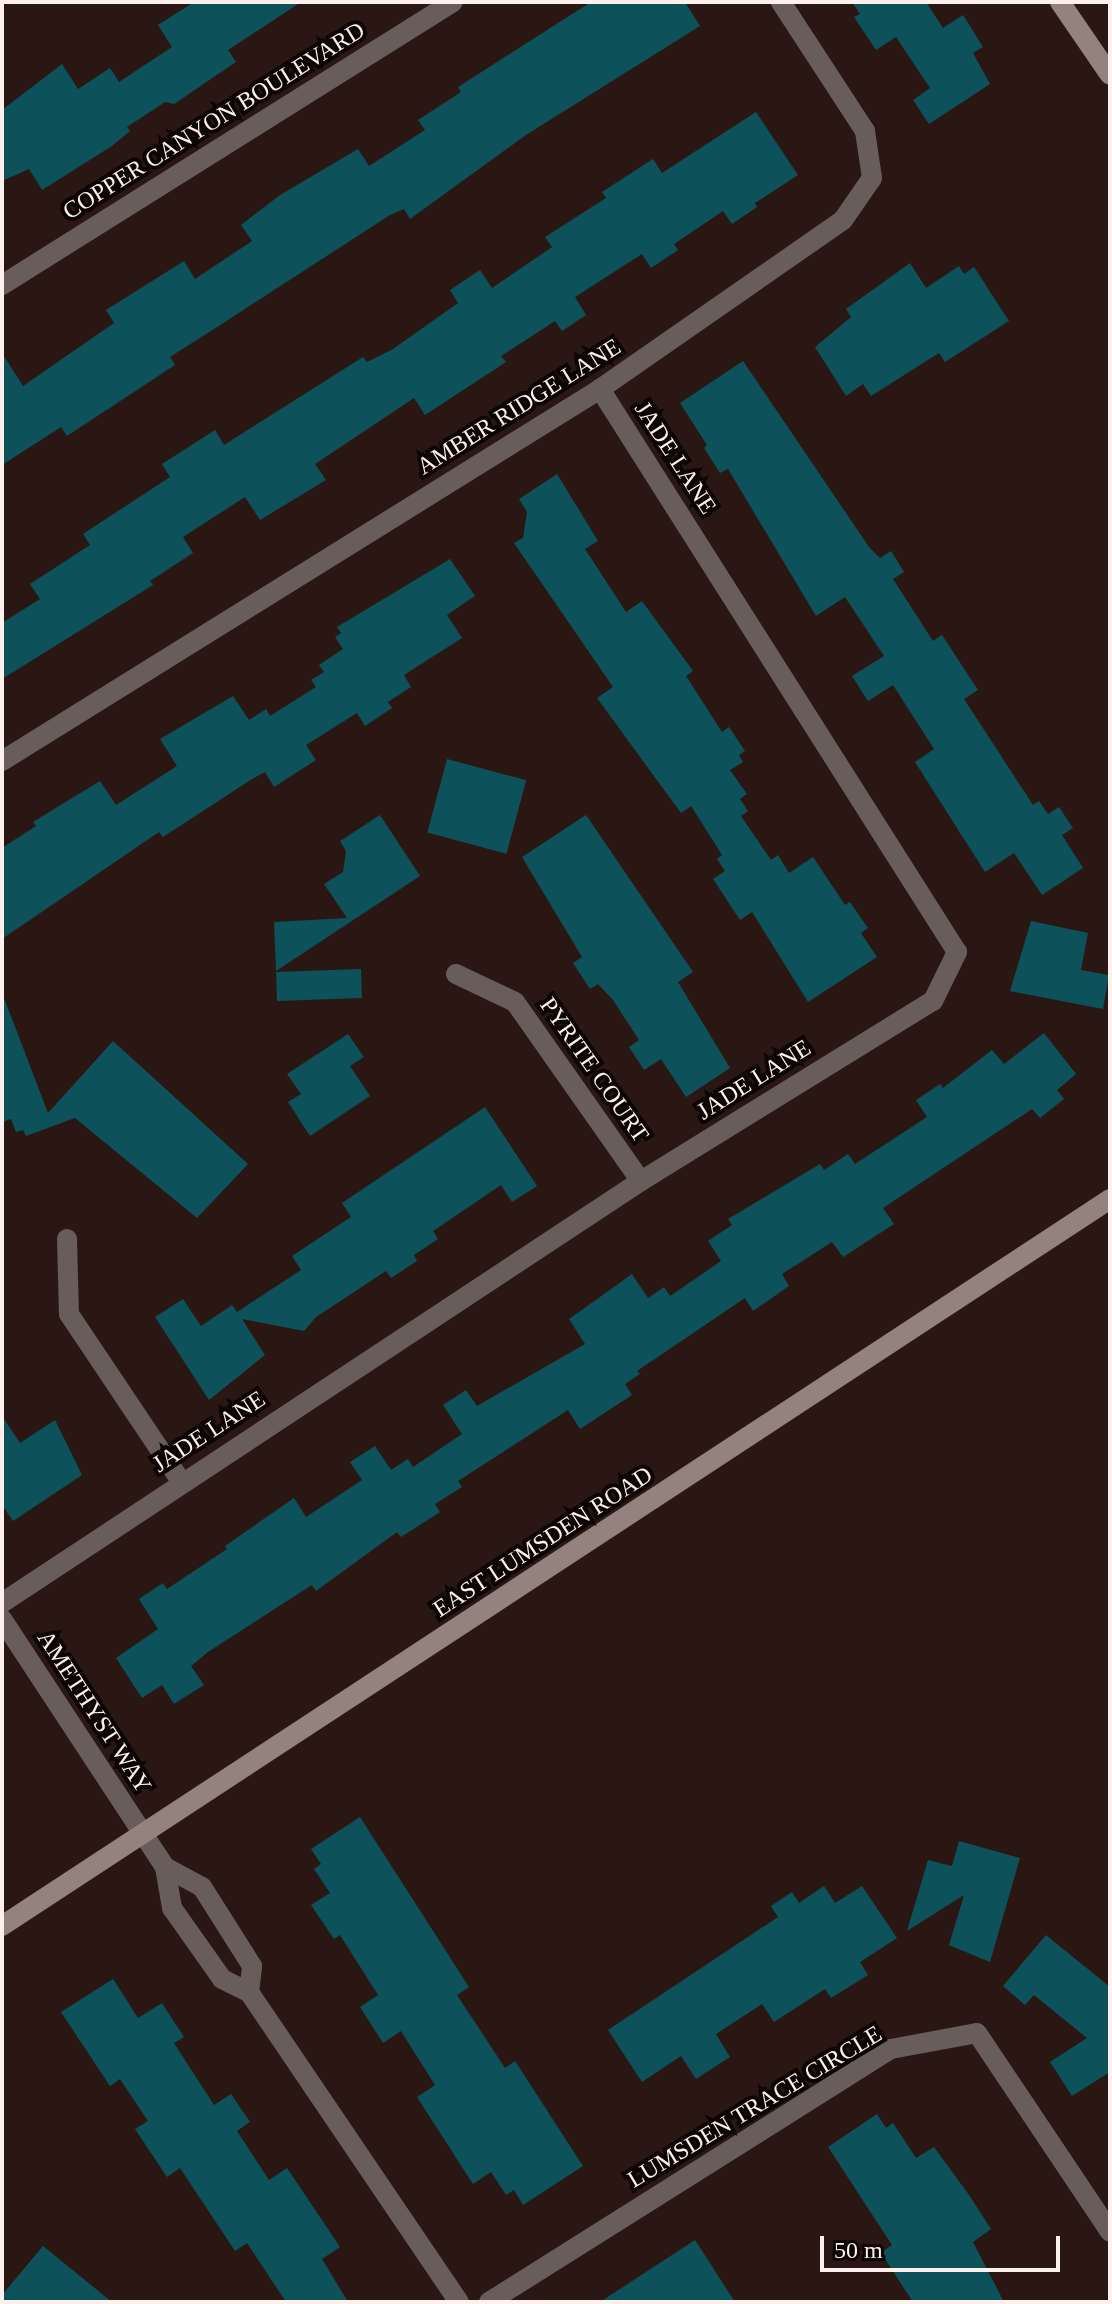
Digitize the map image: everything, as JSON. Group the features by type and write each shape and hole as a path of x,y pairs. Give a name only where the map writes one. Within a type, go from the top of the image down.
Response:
{"street":[{"name":"COPPER CANYON BOULEVARD","path":"2,285 453,2"},
{"name":"AMBER RIDGE LANE","path":"2,761 600,389 843,220 872,178 865,131 781,2"},
{"path":"1060,2 1110,75"},
{"name":"JADE LANE","path":"2,1603 181,1481 641,1181 933,1001 957,952 600,389"},
{"name":"PYRITE COURT","path":"456,974 515,1002 641,1181"},
{"name":"EAST LUMSDEN ROAD","path":"2,1926 1110,1199"},
{"path":"67,1239 69,1314 181,1481"},
{"name":"AMETHYST WAY","path":"2,1619 142,1833"},
{"path":"142,1833 165,1867 172,1908 222,1979 249,1992 459,2302"},
{"path":"165,1867 202,1887 252,1966 249,1992"},
{"name":"LUMSDEN TRACE CIRCLE","path":"489,2302 891,2049 977,2033 1110,2232"}],"building":[{"path":"194,2 301,2 228,50 236,62 174,104 165,102 127,127 130,131 112,146 42,190 29,169 2,181 2,110 62,64 78,89 110,68 119,82 172,47 158,25"},
{"path":"591,2 685,2 700,26 526,135 410,219 404,209 390,215 170,357 175,365 67,436 61,427 2,465 2,353 23,386 114,323 106,310 184,261 195,279 252,241 241,225 280,195 358,149 369,166 425,130 418,120 461,92 458,87"},
{"path":"852,2 926,2 943,28 963,15 983,47 973,53 990,84 929,124 913,100 930,88 896,37 876,50 854,17 860,14"},
{"path":"756,112 798,175 755,203 757,207 732,224 723,211 674,244 678,250 651,268 642,254 575,297 586,315 562,331 555,321 501,356 506,362 425,415 414,398 315,464 326,480 260,520 245,497 183,537 193,553 150,581 153,585 2,679 2,623 40,599 30,584 90,545 83,534 170,477 162,464 215,430 224,445 363,357 367,362 393,349 458,303 450,290 480,270 492,288 552,247 545,237 606,198 602,192 653,159 662,173"},
{"path":"910,263 926,288 959,266 964,274 974,267 1009,321 945,362 939,353 871,396 863,384 846,396 815,347 851,317 846,309"},
{"path":"743,361 869,547 880,558 891,551 904,572 893,579 933,641 942,635 978,690 964,699 1033,805 1039,801 1048,814 1059,807 1073,828 1062,835 1083,868 1042,895 1014,853 985,872 915,762 934,749 893,685 868,701 852,676 884,656 845,597 816,616 728,469 720,473 704,448 707,445 680,403"},
{"path":"557,474 598,541 585,549 626,612 642,601 693,671 686,676 722,732 729,727 745,751 739,755 743,762 730,770 747,794 740,799 748,811 741,816 771,860 778,855 789,873 813,857 845,905 850,902 868,928 861,933 877,957 808,1002 752,912 740,920 713,879 725,871 717,859 722,855 691,806 681,813 597,698 613,687 514,543 523,538 527,512 519,499"},
{"path":"450,559 475,596 447,615 462,638 404,675 411,687 388,702 392,708 365,726 357,713 306,745 316,760 274,787 265,772 252,779 163,837 159,832 2,939 2,848 36,826 33,822 100,781 116,805 177,766 160,739 233,696 249,720 266,709 270,716 316,687 311,680 324,672 319,665 343,649 335,637 341,633 337,627"},
{"path":"447,759 526,780 507,854 427,832"},
{"path":"380,815 420,876 276,971 274,922 347,918 324,884 343,872 346,851 340,841"},
{"path":"586,815 693,972 678,982 730,1068 686,1097 661,1059 644,1070 629,1047 639,1040 613,1000 598,984 590,989 573,963 582,957 522,857"},
{"path":"1031,921 1088,933 1081,970 1109,975 1103,1009 1010,991"},
{"path":"361,969 362,998 277,1001 276,972"},
{"path":"4,998 48,1113 113,1041 248,1164 197,1218 75,1118 26,1136 23,1130 16,1132 11,1119 2,1122"},
{"path":"1044,1033 1076,1074 1057,1090 1064,1099 1040,1118 1032,1109 883,1208 894,1224 843,1257 832,1242 782,1274 789,1286 753,1311 745,1298 637,1371 640,1374 625,1384 632,1395 580,1429 568,1410 458,1481 462,1487 435,1504 440,1512 401,1537 397,1532 316,1591 312,1585 208,1652 191,1666 204,1685 174,1704 162,1685 142,1698 116,1658 158,1629 139,1599 163,1583 167,1589 227,1549 225,1546 294,1498 306,1517 362,1480 350,1462 375,1446 391,1470 408,1459 413,1467 462,1434 443,1405 466,1390 477,1406 585,1344 569,1319 632,1274 648,1298 664,1287 670,1296 721,1261 708,1241 732,1225 728,1219 820,1164 824,1170 848,1154 855,1164 927,1117 916,1100 940,1084 943,1088 992,1050 1004,1064"},
{"path":"348,1034 364,1057 350,1066 370,1096 310,1136 288,1102 301,1094 287,1074"},
{"path":"485,1107 537,1186 512,1202 501,1185 433,1231 438,1239 414,1255 417,1261 391,1278 386,1271 316,1317 304,1331 242,1319 265,1355 209,1400 155,1317 183,1299 201,1326 232,1305 237,1312 301,1270 292,1256 351,1217 342,1203"},
{"path":"2,1416 20,1443 55,1420 82,1475 13,1521 2,1505"},
{"path":"360,1817 469,1987 457,1995 505,2068 515,2061 583,2166 523,2205 514,2190 506,2195 491,2172 473,2184 417,2097 435,2085 401,2031 383,2043 360,2007 378,1995 340,1935 334,1939 311,1905 330,1893 314,1869 321,1864 311,1849"},
{"path":"959,1841 1020,1858 990,1962 949,1945 964,1895 907,1931 928,1860 952,1866"},
{"path":"824,1886 835,1903 862,1886 897,1938 860,1962 868,1975 831,1998 825,1989 774,2022 762,2004 716,2034 730,2057 696,2079 681,2056 642,2082 608,2030 778,1917 771,1906 792,1892 799,1903"},
{"path":"1046,1935 1110,1987 1110,2072 1072,2096 1050,2062 1087,2038 1034,1995 1025,2005 1003,1986"},
{"path":"113,1979 138,2018 162,2003 184,2037 174,2043 214,2105 231,2094 250,2122 237,2131 269,2180 287,2168 340,2247 322,2259 348,2302 286,2302 247,2243 235,2251 180,2168 167,2177 135,2129 148,2121 120,2079 110,2086 61,2012"},
{"path":"877,2114 886,2128 893,2123 916,2158 934,2147 969,2195 991,2229 973,2242 1004,2302 913,2302 881,2253 892,2245 828,2147"},
{"path":"695,2240 735,2302 600,2302"},
{"path":"43,2246 112,2302 2,2302 2,2295"}]}
